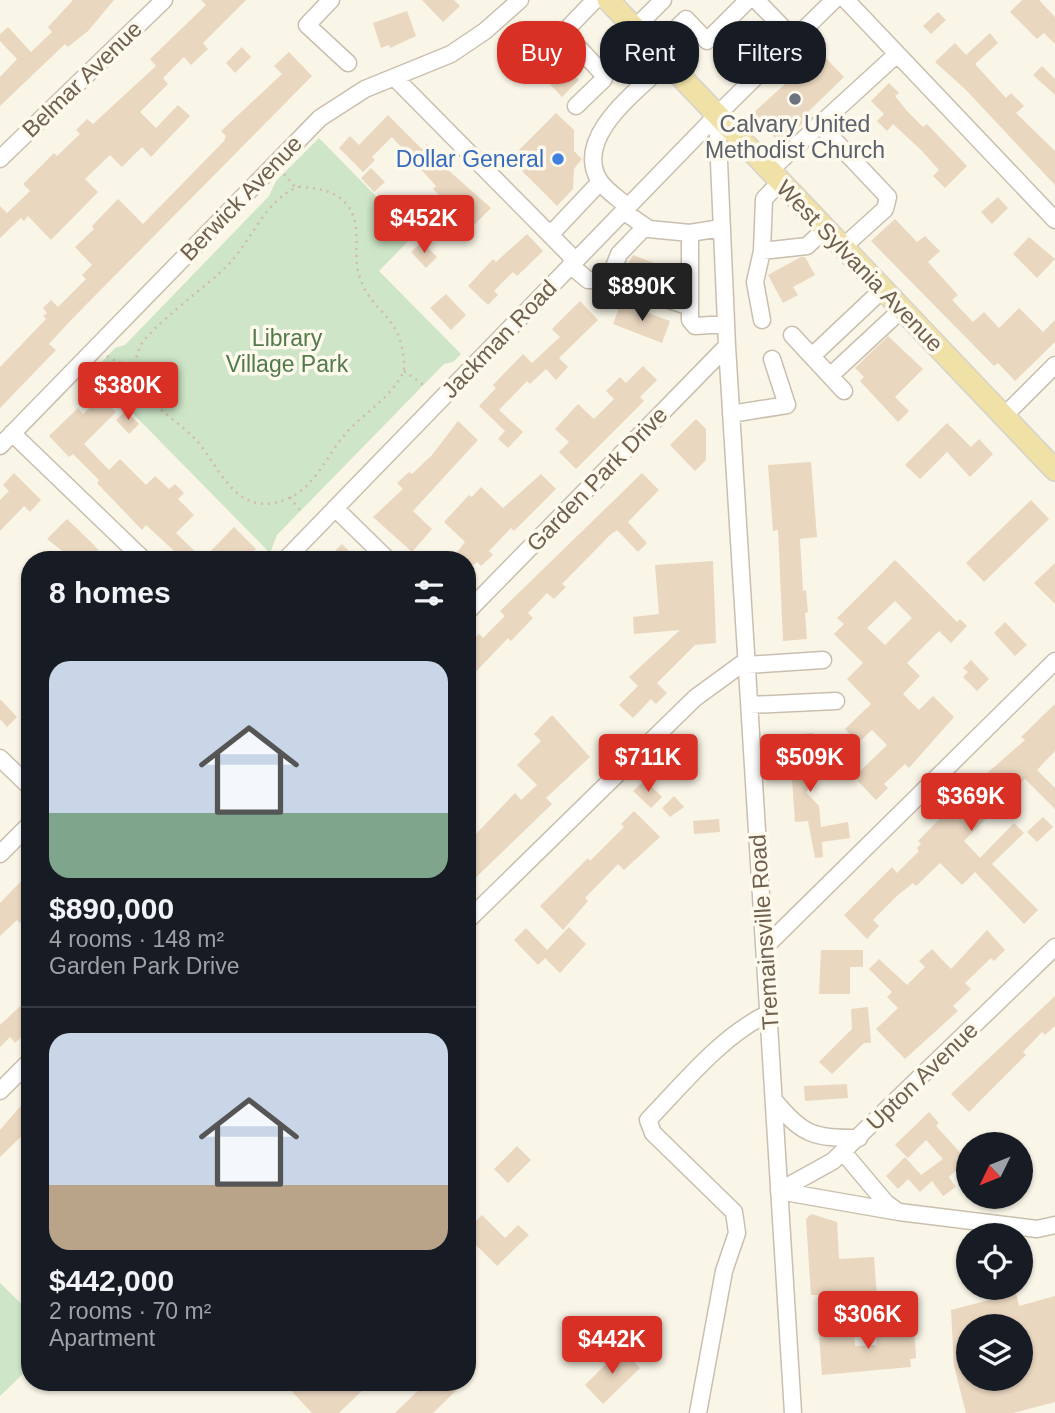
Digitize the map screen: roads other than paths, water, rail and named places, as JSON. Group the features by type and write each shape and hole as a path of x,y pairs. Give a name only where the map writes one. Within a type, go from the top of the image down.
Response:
{"main road":[{"name":"West Sylvania Avenue","path":"608,0 628,21"},
{"name":"West Sylvania Avenue","path":"688,84 1055,470"}],"street":[{"name":"Belmar Avenue","path":"0,159 164,0"},
{"path":"331,0 307,25 348,64"},
{"name":"Berwick Avenue","path":"0,446 308,128 346,100 451,54 485,31 520,0"},
{"path":"576,106 604,79 604,75 564,32 594,0"},
{"path":"642,21 663,0"},
{"path":"699,33 707,41 748,0"},
{"path":"756,0 776,21"},
{"path":"846,0 1055,220"},
{"name":"Jackman Road","path":"810,21 827,2"},
{"path":"762,320 755,282 762,251 764,199 774,177 819,124 897,54"},
{"path":"394,77 550,235 588,280 609,280 690,307"},
{"path":"638,84 600,129 593,147 600,182 645,227 659,232 690,233 722,228"},
{"name":"Jackman Road","path":"294,551 748,84"},
{"name":"Tremainsville Road","path":"717,115 726,346 793,1413"},
{"path":"819,124 888,197 885,209 843,247"},
{"path":"550,235 600,182"},
{"path":"609,280 619,254 645,227"},
{"path":"762,251 807,246 825,229"},
{"path":"690,233 690,320 695,326 726,324"},
{"path":"812,356 882,290"},
{"path":"830,376 901,310"},
{"path":"792,335 844,391"},
{"name":"Garden Park Drive","path":"476,603 726,346"},
{"path":"731,414 787,405 772,359"},
{"path":"1004,416 1055,365"},
{"path":"12,433 135,551"},
{"path":"335,508 379,551"},
{"path":"476,912 695,698 747,663 823,660"},
{"path":"765,947 1055,661"},
{"path":"750,705 836,701"},
{"path":"0,758 21,778"},
{"path":"0,855 21,833"},
{"name":"Upton Avenue","path":"779,1191 833,1161 1055,947"},
{"path":"698,1413 724,1271 737,1233 734,1212 653,1132 648,1120 724,1044 750,1022 769,1013"},
{"path":"0,1091 21,1070"},
{"path":"774,1100 792,1122 813,1136 859,1138"},
{"path":"843,1152 886,1203 899,1212"},
{"path":"779,1191 899,1212 1037,1229 1055,1225"}],"place":[{"name":"Calvary United Methodist Church","path":"795,99"},
{"name":"Dollar General","path":"558,159"}],"park label":[{"name":"Library Village Park","path":"287,351"}]}
